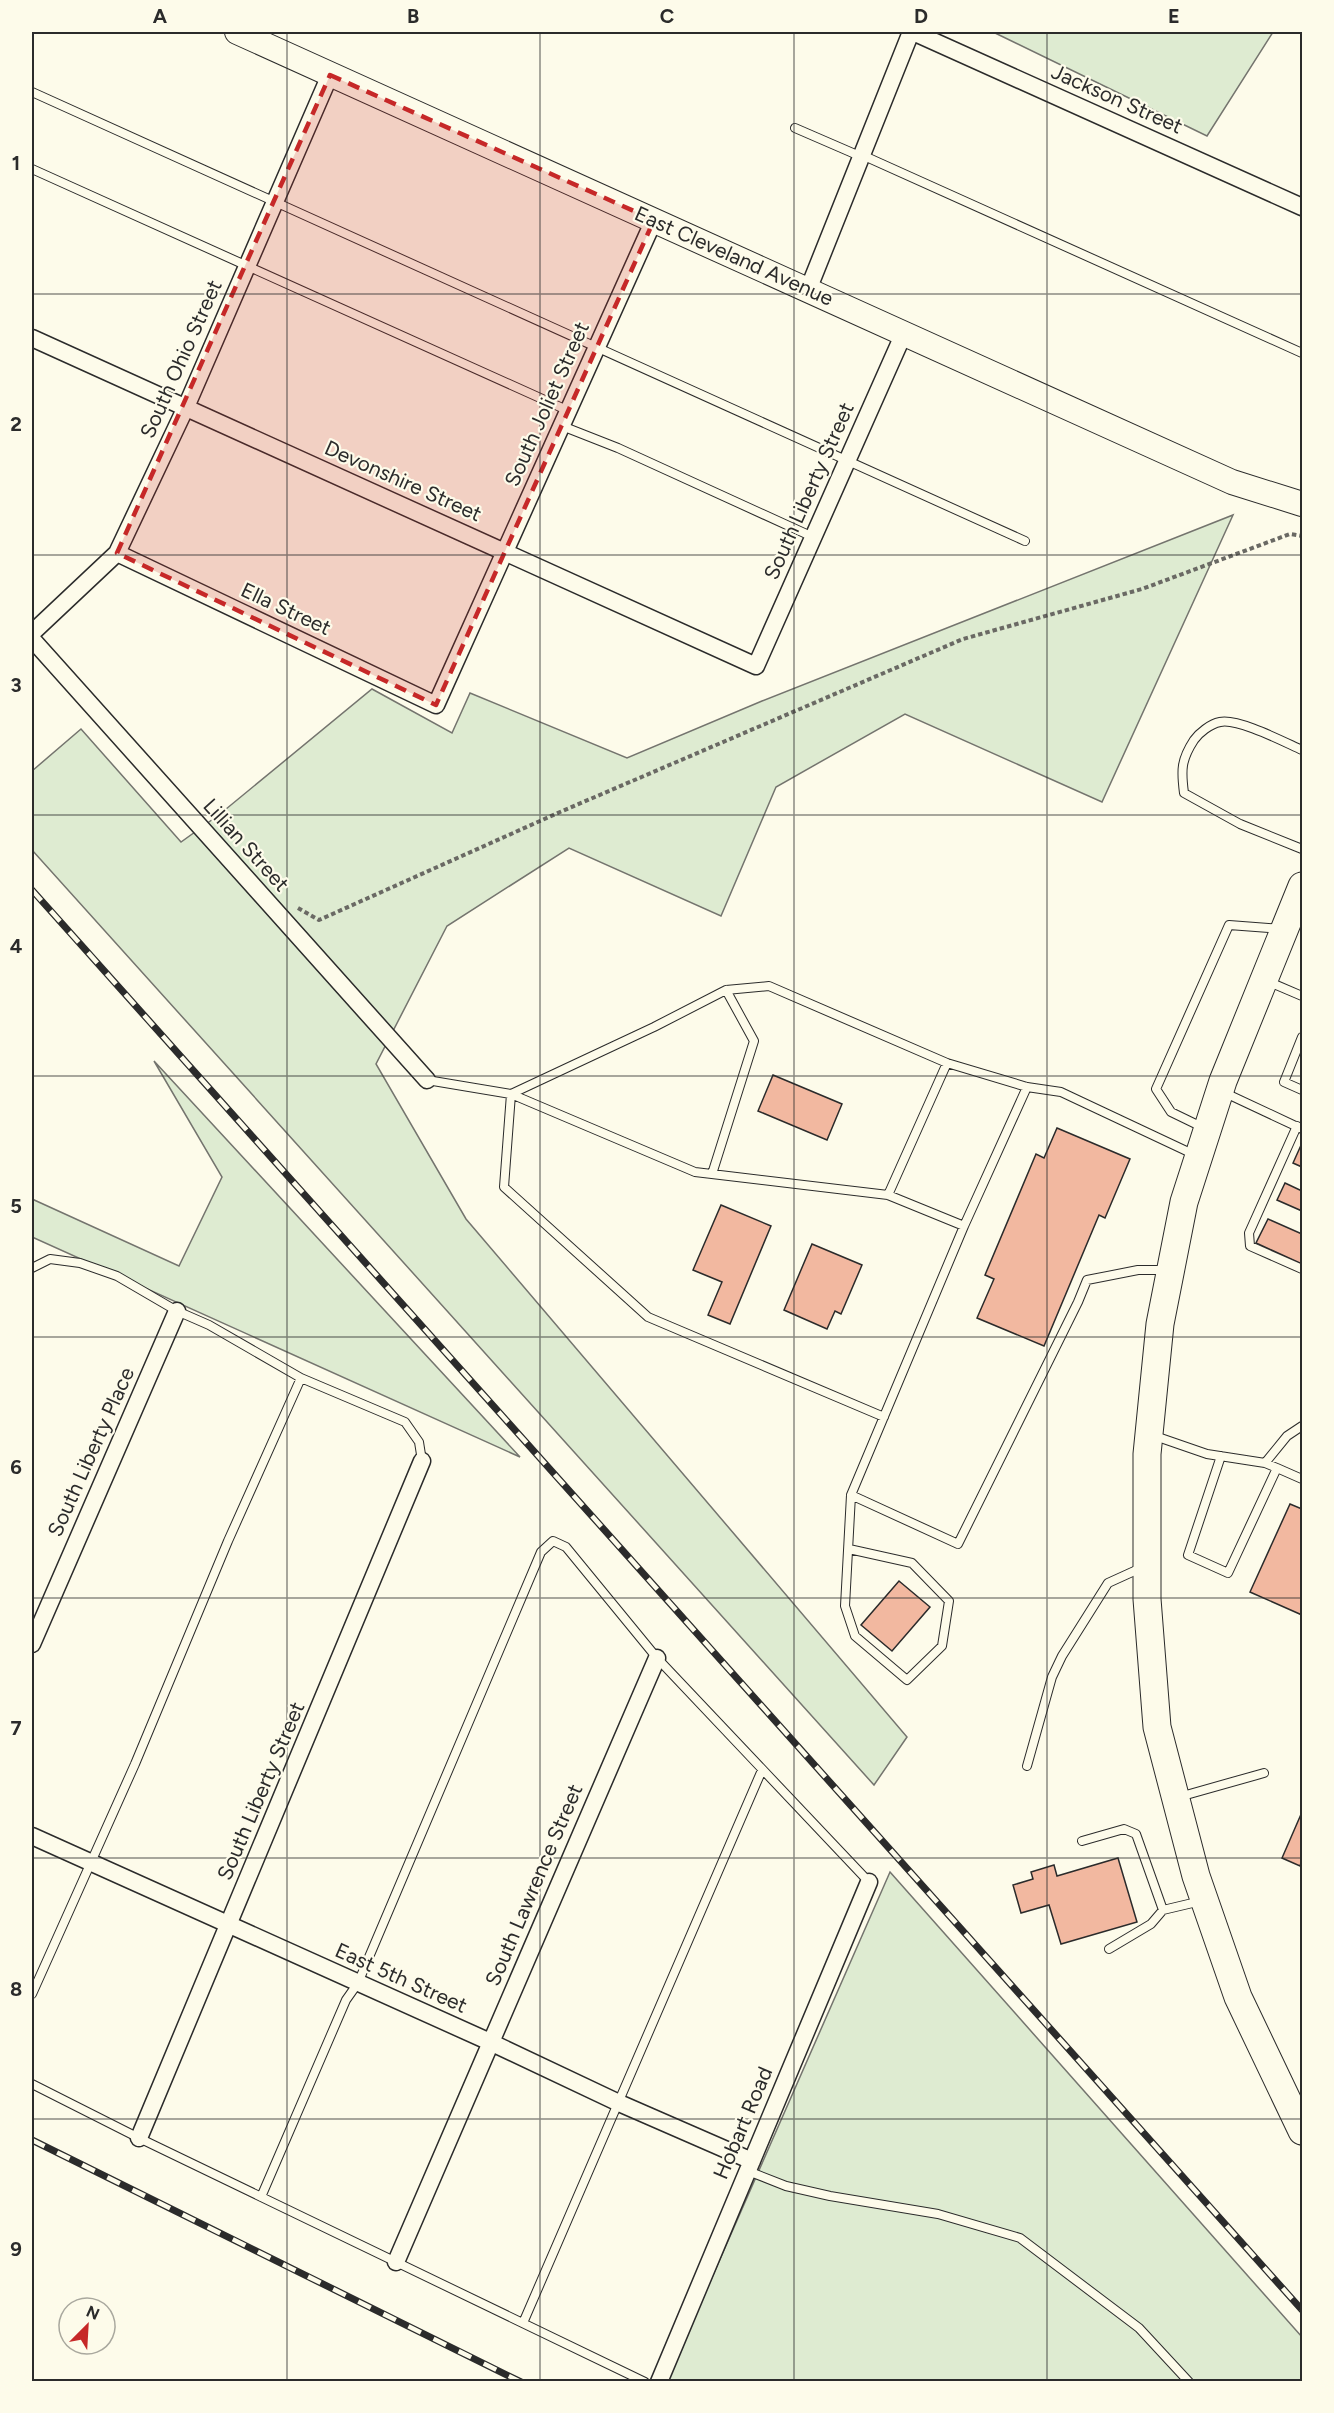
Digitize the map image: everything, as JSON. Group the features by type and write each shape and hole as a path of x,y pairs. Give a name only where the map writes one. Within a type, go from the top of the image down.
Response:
{"main road":[{"name":"East Cleveland Avenue","path":"237,32 1232,482 1302,504"},
{"name":"East Cleveland Avenue","path":"1232,482 1302,495"},
{"path":"1302,886 1220,1090 1184,1202 1160,1324 1149,1434 1147,1565 1147,1599 1157,1726 1175,1798 1204,1900 1238,1997 1302,2131"}],"street":[{"path":"808,290 912,32"},
{"name":"Jackson Street","path":"912,32 1302,207"},
{"name":"South Ohio Street","path":"32,633 117,553 186,407 330,75"},
{"name":"South Joliet Street","path":"436,705 654,220"},
{"name":"South Liberty Street","path":"756,666 904,333"},
{"name":"Devonshire Street","path":"32,338 756,666"},
{"name":"Ella Street","path":"117,553 436,705"},
{"name":"Lillian Street","path":"32,639 427,1080"},
{"name":"South Liberty Place","path":"32,1644 177,1311"},
{"name":"South Liberty Street","path":"139,2138 422,1461"},
{"name":"South Lawrence Street","path":"396,2262 657,1658"},
{"name":"East 5th Street","path":"32,1836 490,2042 750,2166"},
{"name":"Hobart Road","path":"659,2382 869,1882"}],"lane":[{"path":"32,92 596,349 1025,541"},
{"path":"795,128 1302,353"},
{"path":"32,169 247,266 566,418 618,448 813,537"},
{"path":"1302,750 1242,724 1220,722 1199,733 1184,757 1182,776 1184,793 1240,824 1302,849"},
{"path":"1207,1129 1171,1112 1156,1089 1229,925 1285,929"},
{"path":"1264,980 1302,996"},
{"path":"511,1094 654,1027 726,990 769,986 947,1063 1027,1087 1061,1092 1198,1157"},
{"path":"712,1174 754,1041 726,990"},
{"path":"1302,1037 1284,1082 1302,1090"},
{"path":"888,1195 947,1063"},
{"path":"427,1080 511,1094 695,1172 888,1195 964,1226"},
{"path":"849,1549 912,1563 949,1601 942,1646 907,1680 855,1636 845,1606 851,1495 964,1226 1027,1087"},
{"path":"1220,1090 1300,1127 1249,1233 1250,1246 1302,1269"},
{"path":"511,1094 504,1186 648,1317 884,1417"},
{"path":"32,1268 50,1259 80,1263 117,1276 301,1378 405,1422 419,1442 422,1461"},
{"path":"851,1495 958,1544 1087,1280 1138,1270 1170,1270"},
{"path":"32,1994 175,1672 228,1541 301,1378"},
{"path":"1265,1463 1287,1436 1302,1426"},
{"path":"1149,1434 1207,1454 1265,1463 1302,1479"},
{"path":"1221,1456 1188,1556 1228,1573 1277,1468"},
{"path":"261,2197 346,2000 357,1983 541,1552 553,1541 566,1546 657,1658 869,1882"},
{"path":"1027,1766 1052,1677 1062,1656 1108,1583 1147,1565"},
{"path":"523,2323 762,1770"},
{"path":"1175,1798 1264,1773"},
{"path":"1082,1841 1124,1829 1136,1834 1163,1910"},
{"path":"1109,1949 1151,1924 1163,1910 1204,1900"},
{"path":"32,2084 645,2382"},
{"path":"750,2166 786,2186 830,2196 938,2214 1020,2238 1139,2328 1189,2382"}],"path":[{"path":"295,907 319,920 560,812 963,639 1142,590 1290,534 1302,536"}],"highlighted area":[{"path":"330,75 654,220 436,705 117,553"}],"green space":[{"path":"993,32 1273,32 1207,136"},
{"path":"1233,515 1102,802 905,714 776,787 721,916 569,848 447,926 376,1064 466,1219 907,1737 874,1785 32,850 32,771 81,729 181,842 220,814 372,689 452,733 470,693 627,758 762,701"},
{"path":"154,1061 520,1457 32,1237 32,1199 179,1266 222,1177"},
{"path":"890,1872 1302,2337 1302,2381 666,2382"}],"building":[{"path":"773,1075 842,1104 827,1140 758,1111"},
{"path":"1057,1128 1130,1159 1105,1218 1099,1215 1044,1346 977,1318 994,1279 985,1275 1036,1154 1044,1158"},
{"path":"1302,1143 1302,1167 1293,1163"},
{"path":"1285,1183 1302,1191 1302,1211 1277,1200"},
{"path":"721,1205 771,1226 730,1324 708,1315 722,1282 693,1270"},
{"path":"1268,1219 1302,1234 1302,1264 1256,1243"},
{"path":"812,1244 862,1265 841,1314 835,1311 827,1329 784,1310"},
{"path":"1290,1504 1302,1509 1302,1615 1250,1592"},
{"path":"899,1581 930,1607 892,1651 861,1625"},
{"path":"1302,1812 1302,1860 1300,1866 1282,1858"},
{"path":"1118,1858 1137,1922 1061,1944 1049,1905 1021,1913 1013,1885 1033,1879 1031,1872 1054,1865 1057,1876"}],"railway":[{"path":"32,890 1302,2310"},
{"path":"32,2140 521,2382"}]}
